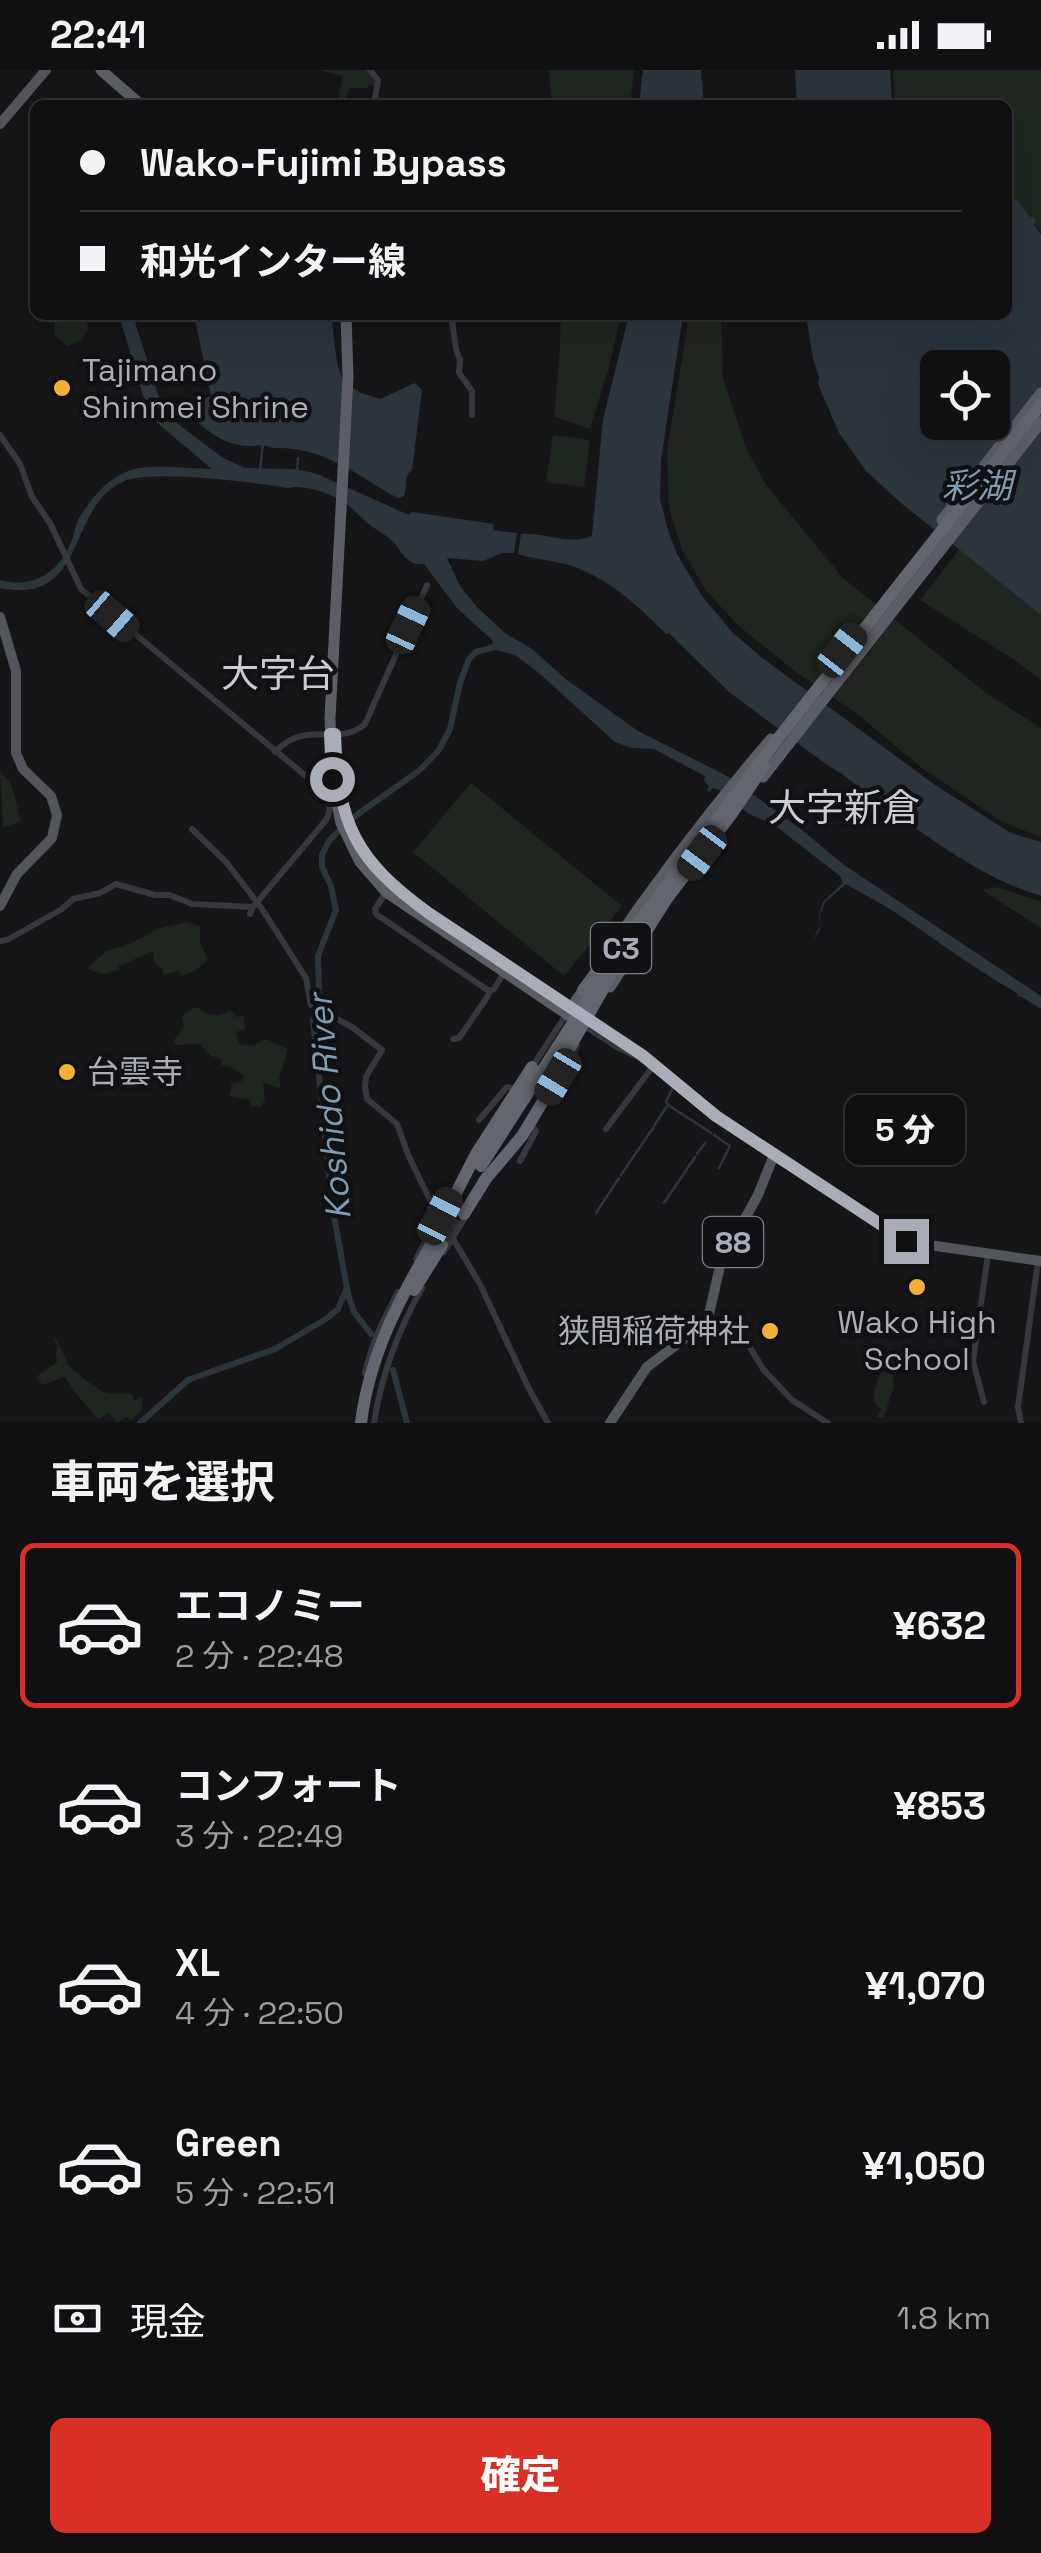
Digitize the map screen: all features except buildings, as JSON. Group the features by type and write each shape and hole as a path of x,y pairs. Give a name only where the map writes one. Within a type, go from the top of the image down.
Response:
{"highway":[{"path":"93,70 126,100"},
{"path":"101,70 135,100"},
{"path":"348,320 350,384 332,734 333,788 346,827 389,888 504,973 578,1016"},
{"path":"578,1016 612,984 644,899 1041,393"},
{"name":"C3","path":"456,1207 625,946 1041,404"},
{"name":"C3","path":"761,765 1041,412"},
{"path":"484,1165 490,1134 578,1003 1041,422"},
{"path":"578,1016 583,990 708,822 761,765"},
{"path":"389,888 578,1016"},
{"path":"583,990 625,946"},
{"path":"545,1091 625,946"},
{"path":"484,1165 522,1136 578,1042"},
{"path":"484,1165 508,1146"},
{"path":"364,1423 368,1386 382,1342 419,1265 440,1241"},
{"path":"364,1423 383,1359 410,1296 440,1241"}],"main road":[{"path":"3,120 42,74"},
{"path":"0,622 16,671 16,753 23,769 51,796 57,815 52,838 14,878 0,906"},
{"path":"774,1155 908,1242 1040,1261"},
{"name":"88","path":"699,1330 709,1314 721,1262 758,1195 774,1155"},
{"path":"610,1423 647,1366 699,1330"}],"street":[{"path":"370,70 378,80 375,100"},
{"path":"452,320 459,373 472,392 472,415"},
{"path":"0,435 20,464 32,497 50,523 83,591 324,792 330,802 326,820 253,908"},
{"path":"275,752 297,736 353,732 367,721 426,586"},
{"path":"192,829 227,862 253,908 302,970 310,1003 382,1050 366,1077 367,1099 396,1124 440,1216 440,1241 480,1284 548,1423"},
{"path":"0,941 62,909 73,899 100,893 116,884 193,904 253,908"},
{"path":"389,888 374,910 377,915 488,991"},
{"path":"488,991 493,990 504,973"},
{"path":"453,1039 459,1038 488,991"},
{"path":"364,1423 440,1241 516,1149 570,1067 578,1042 578,1016"},
{"path":"578,1016 616,1047 653,1064"},
{"path":"578,1016 653,1064 716,1116 774,1155"},
{"path":"364,1423 368,1357 380,1328 476,1146 524,1079 578,1016"},
{"path":"640,1058 645,1064 644,1076"},
{"path":"606,1129 653,1064"},
{"path":"479,1120 507,1088 524,1079"},
{"path":"520,1160 536,1131 532,1125"},
{"path":"984,1402 973,1360 988,1254"},
{"path":"1021,1423 1018,1407 1040,1261"},
{"path":"699,1330 736,1333 744,1338 763,1369 792,1400 828,1423"}],"shaded area":[{"path":"320,70 368,70 376,85 350,88 344,100 337,100 343,76"},
{"path":"549,70 634,70 631,100 552,100"},
{"path":"893,70 1041,70 1041,231 1012,205 1012,100 895,100"},
{"path":"54,320 87,320 88,329 82,339 68,346 55,336"},
{"path":"561,320 620,320 590,429 554,416"},
{"path":"688,320 721,320 723,378 746,448 766,485 842,577 986,693 1041,728 1041,837 1002,822 922,768 856,713 740,627 706,591 682,550 669,508 667,451"},
{"path":"553,435 590,440 584,487 546,482"},
{"path":"1041,444 1041,680 920,600"},
{"path":"0,772 11,783 21,821 3,828"},
{"path":"471,783 622,906 564,976 413,852"},
{"path":"995,887 1041,901 1041,928 982,890"},
{"path":"186,922 200,926 200,942 208,960 193,972 164,975 154,962 153,951 104,974 87,969 106,951 128,945 157,929"},
{"path":"198,1007 209,1014 230,1010 235,1017 244,1015 245,1029 236,1032 239,1044 252,1046 266,1039 288,1049 279,1079 281,1089 263,1082 265,1099 261,1107 250,1106 251,1100 229,1096 232,1083 242,1081 244,1076 221,1065 222,1059 211,1056 200,1044 175,1045 174,1040 184,1027 182,1016"},
{"path":"55,1337 65,1362 97,1388 107,1393 132,1394 134,1401 142,1396 142,1409 131,1421 127,1417 117,1423 109,1413 98,1419 65,1377 42,1385 36,1377 57,1362"},
{"path":"888,1349 909,1352 907,1365 898,1367 894,1374 883,1419 877,1417 881,1410 874,1397"}],"water":[{"path":"643,70 701,70 704,100 640,100"},
{"path":"795,70 890,70 892,100 797,100"},
{"name":"彩湖","path":"1016,199 1035,218 1034,225 1041,234 1041,615 866,471 839,433 818,384 807,320 1012,320 1012,201"},
{"path":"120,320 134,320 161,404 178,424 223,458 245,468 315,473 409,515 412,512 494,524 493,530 517,533 514,553 483,561 447,558 460,586 505,633 532,649 567,680 638,731 729,777 844,865 1041,996 1041,1009 1022,997 1016,999 1014,991 846,884 825,902 820,926 819,915 823,902 843,883 840,876 773,824 749,814 719,790 713,788 709,792 705,776 654,749 615,742 539,673 515,655 496,650 493,641 457,608 424,564 410,561 347,504 326,493 206,478 160,476 127,480 107,492 94,509 63,568 49,582 29,589 0,588 0,580 35,580 53,569 67,551 89,504 120,475 146,467 212,469 148,412"},
{"path":"195,320 332,320 343,381 380,399 415,383 422,390 412,470 404,496 392,495 349,469 306,451 230,443 184,409 184,404 211,396"},
{"path":"628,320 682,320 661,460 660,499 678,556 702,596 732,632 761,657 935,785 1011,833 1041,842 1041,896 959,857 827,765 729,692 669,633 611,586 572,566 518,554 521,534 575,540 592,536 603,419"}],"waterway":[{"path":"260,470 263,443"},
{"path":"297,471 298,458"},
{"name":"Koshido River","path":"371,1334 354,1312 348,1294 332,1205 313,1021 319,993 318,956 336,910 322,855 329,841 351,819 420,770 439,750 450,729 469,659 476,652 498,646"},
{"path":"674,1086 666,1101 688,1118"},
{"path":"654,1126 667,1106"},
{"path":"690,1119 711,1133"},
{"path":"621,1175 653,1128"},
{"path":"714,1135 730,1146 719,1168"},
{"path":"697,1154 705,1143"},
{"path":"664,1203 695,1157"},
{"path":"596,1213 619,1178"},
{"name":"Koshido River","path":"140,1423 188,1380 275,1349 326,1319 338,1309 346,1290"},
{"path":"393,1370 407,1423"}],"tunnel":[{"path":"432,1239 450,1205"},
{"path":"440,1244 460,1211"}],"place":[{"name":"Tajimano Shinmei Shrine","path":"62,388"},
{"name":"台雲寺","path":"67,1072"},
{"name":"Wako High School","path":"917,1287"},
{"name":"狭間稲荷神社","path":"770,1331"}],"district":[{"name":"大字台","path":"278,674"},
{"name":"大字新倉","path":"844,808"}],"route":[{"path":"332,779 330,734 335,734 340,801 358,844 384,878 430,914 642,1055 716,1116 906,1241"}]}
